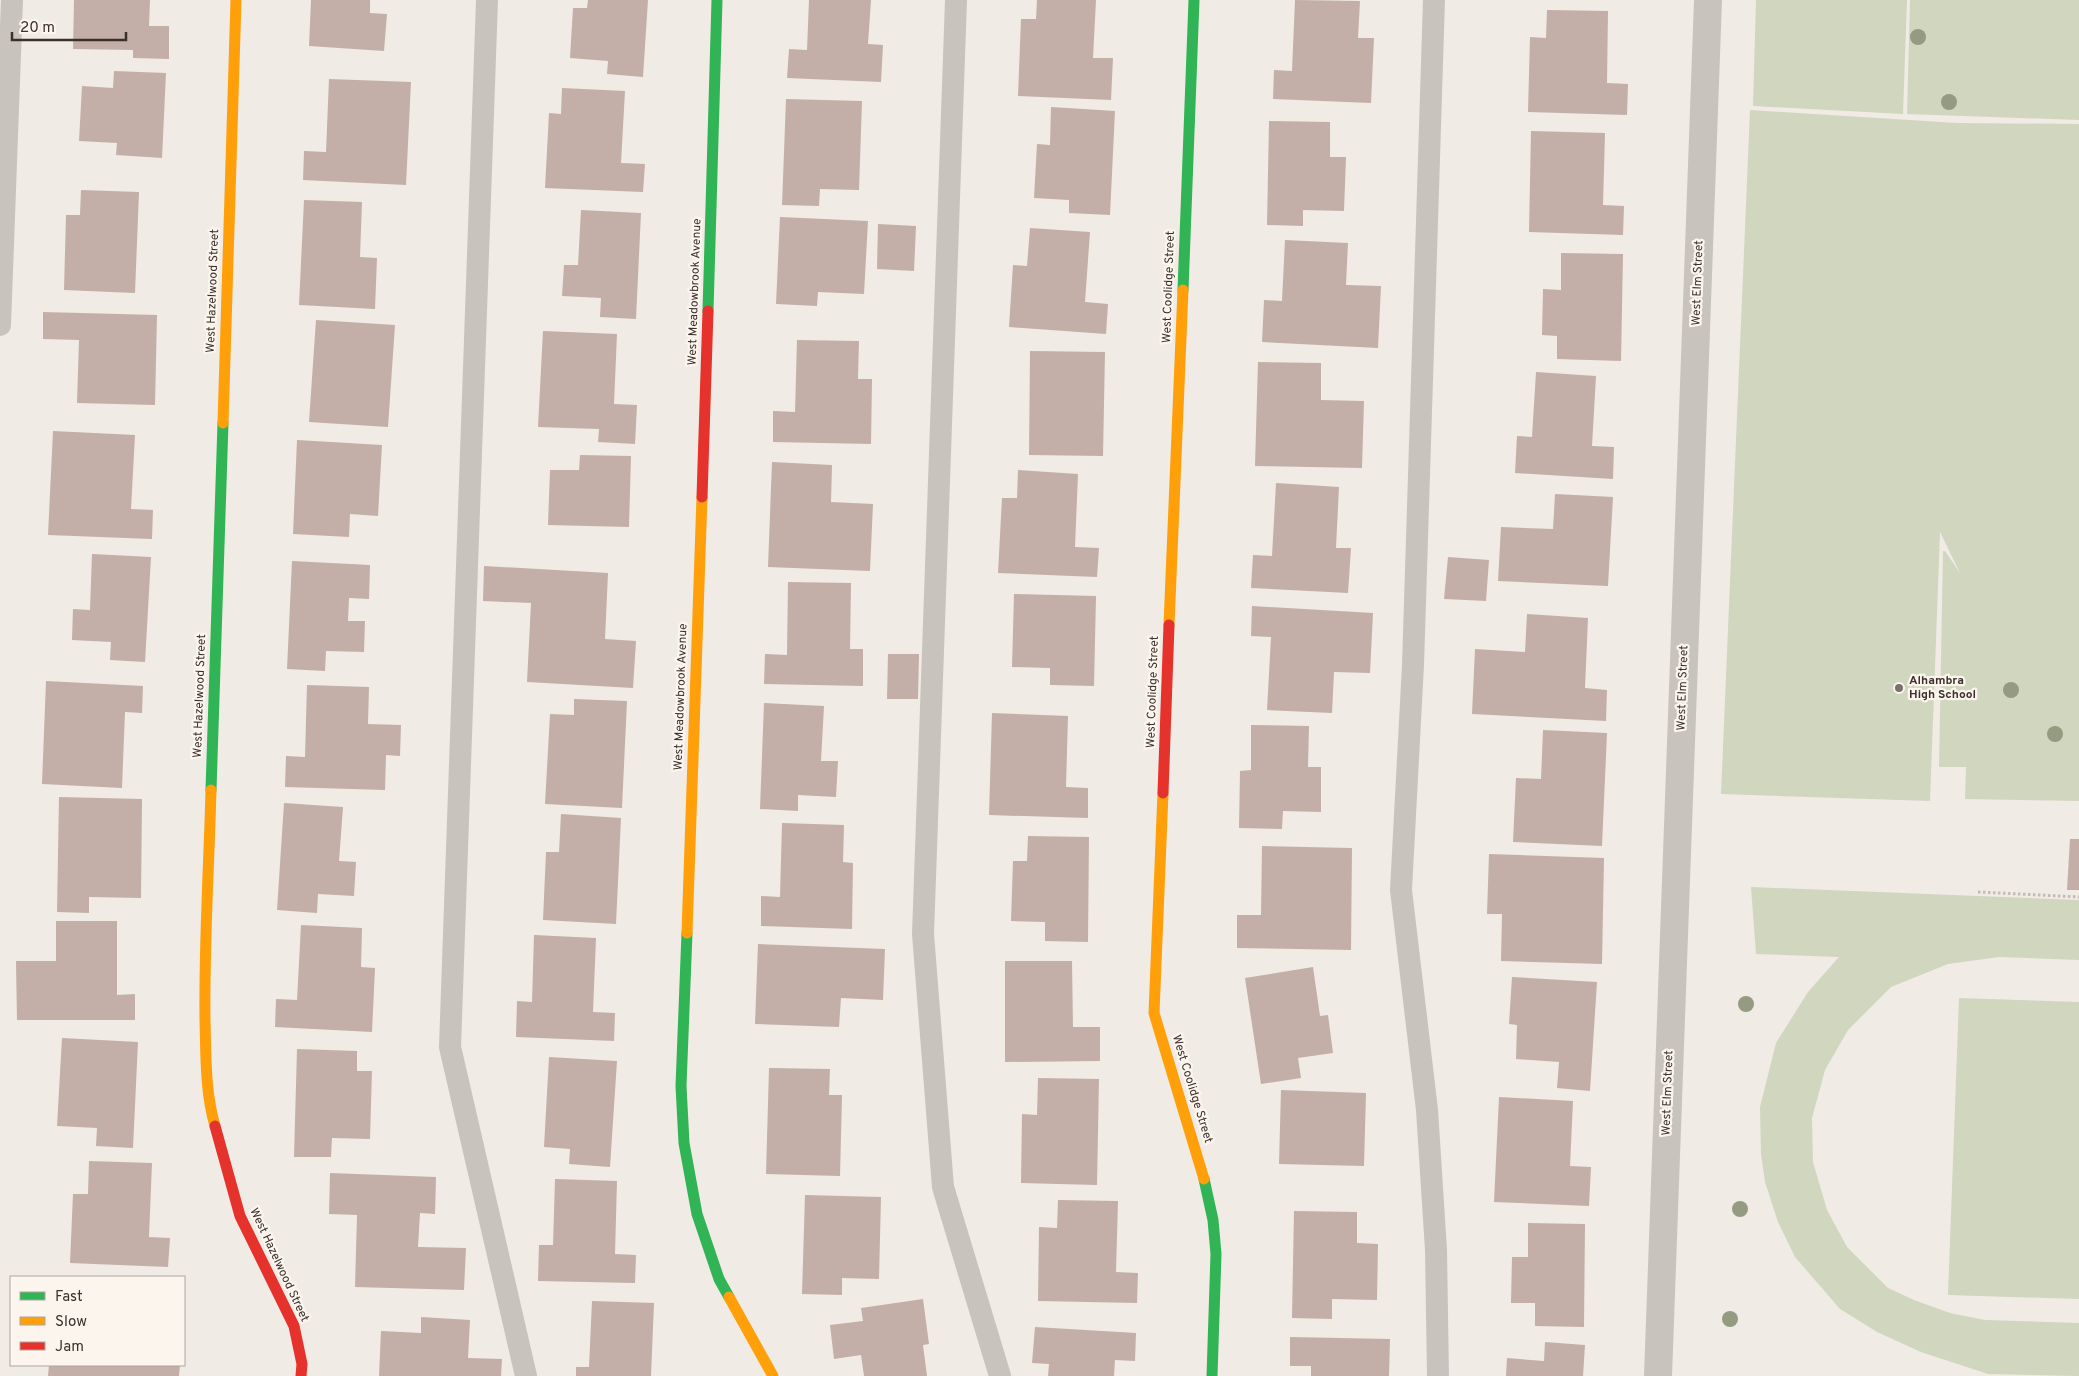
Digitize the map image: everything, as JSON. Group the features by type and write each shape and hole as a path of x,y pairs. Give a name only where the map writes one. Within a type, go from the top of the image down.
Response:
{"street":[{"name":"West Hazelwood Street","path":"236,0 205,994 206,1057 212,1116 240,1216 294,1326 302,1364 302,1376"},
{"name":"West Meadowbrook Avenue","path":"716,0 702,512 680,1086 684,1143 698,1214 718,1279 773,1376"},
{"name":"West Coolidge Street","path":"1194,0 1154,1012 1201,1166 1213,1220 1216,1254 1212,1376"},
{"name":"West Elm Street","path":"1658,1376 1708,0"}],"lane":[{"path":"0,325 12,0"},
{"path":"487,0 450,1046 526,1376"},
{"path":"956,0 923,934 944,1187 1000,1376"},
{"path":"1434,0 1414,665 1401,890 1427,1110 1436,1250 1438,1376"}],"path":[{"path":"1978,892 2079,897"}],"green space":[{"path":"1756,0 1907,0 1903,114 1753,106"},
{"path":"1910,0 2079,0 2079,120 1907,114"},
{"path":"1750,110 1957,123 2079,124 2079,801 1965,799 1966,767 1939,767 1943,551 1945,551 1960,573 1940,532 1930,801 1721,794"},
{"path":"1751,887 2079,900 2079,960 1999,957 1948,964 1891,987 1848,1030 1825,1070 1812,1118 1813,1162 1827,1210 1847,1247 1888,1288 1950,1313 1985,1320 2079,1323 2079,1376 1988,1374 1921,1352 1877,1332 1840,1309 1795,1257 1778,1222 1765,1182 1761,1154 1760,1107 1776,1043 1808,992 1839,957 1756,954"},
{"path":"1959,998 2079,1002 2079,1299 1948,1295"}],"building":[{"path":"74,0 150,0 149,26 169,26 169,59 133,58 133,50 73,49"},
{"path":"311,0 370,0 370,13 387,14 384,51 309,46"},
{"path":"588,0 648,0 643,77 607,74 608,61 570,58 573,8 587,8"},
{"path":"809,0 871,0 868,44 883,45 881,82 787,78 789,49 807,50"},
{"path":"1037,0 1096,0 1093,58 1113,58 1111,100 1018,96 1021,19 1036,19"},
{"path":"1295,0 1360,1 1358,38 1374,38 1371,103 1273,99 1274,70 1292,71"},
{"path":"1547,10 1608,11 1607,83 1628,84 1627,115 1528,112 1530,37 1546,38"},
{"path":"114,71 166,73 162,158 116,155 117,143 79,141 82,86 113,88"},
{"path":"329,79 411,82 406,185 303,180 304,151 326,152"},
{"path":"562,88 625,91 621,163 645,164 643,192 545,188 549,113 561,114"},
{"path":"786,99 862,101 859,190 820,189 819,206 782,205"},
{"path":"1051,107 1115,111 1110,215 1069,213 1069,200 1034,198 1037,144 1050,145"},
{"path":"1269,121 1330,122 1330,157 1346,157 1344,211 1303,210 1303,226 1267,225"},
{"path":"1531,131 1605,133 1603,205 1624,206 1623,235 1529,232"},
{"path":"81,190 139,192 135,293 64,290 66,215 80,215"},
{"path":"304,200 362,202 360,257 377,258 375,309 299,305"},
{"path":"581,210 641,213 636,319 600,317 601,298 562,296 564,265 578,265"},
{"path":"780,217 868,221 864,294 818,292 817,306 776,304"},
{"path":"878,224 916,226 914,271 877,269"},
{"path":"1030,228 1090,232 1085,302 1108,304 1106,334 1009,327 1013,265 1027,266"},
{"path":"1285,240 1348,243 1346,285 1381,286 1378,348 1262,342 1264,300 1282,301"},
{"path":"1561,253 1623,254 1621,361 1557,359 1557,336 1542,335 1543,289 1561,290"},
{"path":"43,312 157,315 155,405 77,403 79,340 43,339"},
{"path":"316,320 395,325 388,427 309,422"},
{"path":"543,331 617,334 614,404 637,405 635,444 598,442 599,429 538,427"},
{"path":"797,340 859,341 858,379 872,379 871,444 773,442 773,411 795,412"},
{"path":"1030,351 1105,352 1103,456 1029,455"},
{"path":"1258,362 1321,363 1321,400 1364,401 1362,468 1255,466"},
{"path":"1536,372 1596,376 1592,446 1614,447 1613,479 1515,473 1517,436 1532,437"},
{"path":"53,431 135,435 131,509 153,510 152,539 48,535"},
{"path":"297,440 382,445 378,516 350,514 349,537 293,534"},
{"path":"580,455 631,456 629,527 548,525 550,470 579,470"},
{"path":"772,462 832,465 831,502 873,504 870,571 768,567"},
{"path":"1018,470 1078,474 1075,547 1099,548 1097,577 998,573 1002,498 1017,498"},
{"path":"1276,483 1339,487 1336,548 1351,548 1348,593 1251,588 1253,555 1272,556"},
{"path":"1555,494 1613,497 1608,586 1498,581 1501,527 1553,529"},
{"path":"92,554 151,557 145,662 110,660 111,642 72,640 73,609 90,610"},
{"path":"1448,557 1489,560 1486,601 1444,599"},
{"path":"292,561 370,565 369,599 349,598 348,621 365,621 364,652 326,651 325,671 287,669"},
{"path":"484,566 608,573 605,639 636,641 633,688 527,682 531,603 483,601"},
{"path":"788,582 851,583 850,649 863,649 863,686 764,684 765,654 787,655"},
{"path":"1014,594 1096,596 1094,686 1050,685 1050,668 1012,667"},
{"path":"1252,606 1373,613 1370,673 1334,672 1332,713 1267,710 1271,637 1251,636"},
{"path":"1527,614 1588,618 1585,688 1607,690 1606,721 1472,714 1475,649 1525,652"},
{"path":"888,654 919,654 918,699 887,699"},
{"path":"46,681 143,686 142,713 125,712 122,788 42,784"},
{"path":"307,685 369,687 368,724 401,725 400,756 386,755 385,790 285,787 286,756 305,757"},
{"path":"574,699 627,701 622,808 545,804 550,714 574,715"},
{"path":"764,703 824,706 821,761 838,761 836,797 798,795 798,811 760,809"},
{"path":"992,713 1068,716 1066,787 1088,788 1088,818 989,815"},
{"path":"1251,725 1309,726 1308,767 1321,767 1321,812 1283,811 1282,829 1239,828 1240,771 1251,770"},
{"path":"1543,730 1607,733 1602,846 1513,842 1516,778 1541,779"},
{"path":"59,797 142,799 141,898 89,897 89,913 57,912"},
{"path":"284,803 343,807 339,861 356,862 354,896 318,894 317,913 277,910"},
{"path":"561,814 621,818 616,924 543,920 546,852 559,852"},
{"path":"782,823 844,825 843,862 853,863 852,929 761,926 761,896 780,897"},
{"path":"1028,836 1089,837 1088,942 1045,941 1045,922 1011,921 1013,861 1027,861"},
{"path":"2070,839 2079,839 2079,890 2067,890"},
{"path":"1262,846 1352,848 1351,950 1237,948 1237,915 1261,915"},
{"path":"1489,854 1604,858 1602,964 1501,961 1502,914 1487,914"},
{"path":"56,921 117,921 117,995 135,994 135,1020 17,1020 16,961 56,961"},
{"path":"301,925 362,928 361,967 375,968 372,1032 275,1027 276,999 297,1000"},
{"path":"534,935 596,938 593,1012 615,1013 614,1041 516,1037 517,1001 532,1002"},
{"path":"758,944 885,949 883,1000 841,998 839,1027 755,1024"},
{"path":"1005,961 1072,961 1073,1027 1100,1027 1100,1061 1005,1062"},
{"path":"1313,967 1320,1016 1328,1015 1333,1053 1298,1058 1301,1078 1261,1084 1245,978"},
{"path":"1512,977 1597,982 1590,1091 1557,1088 1559,1062 1516,1059 1517,1025 1509,1024"},
{"path":"62,1038 138,1042 133,1148 96,1146 97,1128 57,1126"},
{"path":"297,1049 357,1051 357,1071 372,1071 370,1139 332,1138 331,1157 294,1157"},
{"path":"549,1057 617,1061 610,1167 569,1164 570,1149 544,1147"},
{"path":"769,1068 830,1069 829,1095 842,1095 840,1176 766,1174"},
{"path":"1038,1078 1099,1079 1097,1185 1021,1183 1022,1114 1037,1115"},
{"path":"1281,1090 1366,1093 1364,1166 1279,1164"},
{"path":"1499,1097 1573,1101 1570,1166 1591,1167 1589,1206 1494,1202"},
{"path":"89,1161 152,1163 149,1237 170,1238 168,1267 70,1263 73,1194 88,1194"},
{"path":"330,1173 436,1177 435,1214 420,1213 418,1247 466,1248 464,1290 355,1287 357,1215 329,1214"},
{"path":"555,1179 617,1181 615,1254 636,1255 635,1283 538,1281 539,1245 553,1245"},
{"path":"805,1195 881,1197 879,1279 842,1278 842,1295 802,1294"},
{"path":"1058,1200 1118,1201 1116,1272 1138,1273 1137,1303 1038,1301 1039,1227 1057,1228"},
{"path":"1294,1211 1357,1212 1357,1243 1378,1244 1377,1300 1332,1299 1332,1319 1292,1318"},
{"path":"1528,1223 1585,1224 1584,1327 1535,1326 1535,1303 1511,1303 1512,1257 1528,1257"},
{"path":"923,1299 929,1344 923,1345 927,1376 864,1376 861,1355 834,1359 830,1325 863,1321 861,1308"},
{"path":"592,1301 654,1303 651,1376 576,1376 576,1367 589,1367"},
{"path":"421,1317 470,1320 468,1358 502,1359 501,1376 379,1376 381,1331 421,1333"},
{"path":"1035,1327 1136,1333 1135,1361 1115,1360 1114,1376 1048,1376 1049,1364 1032,1363"},
{"path":"1290,1337 1390,1339 1389,1376 1311,1376 1311,1366 1290,1366"},
{"path":"1545,1342 1585,1345 1583,1376 1506,1376 1507,1358 1544,1361"},
{"path":"49,1366 180,1366 179,1376 48,1376"}],"traffic: fast":[{"path":"708,311 717,0"},
{"path":"1183,290 1194,0"},
{"path":"211,790 223,423"},
{"path":"687,933 681,1086 684,1143 697,1214 719,1279 729,1297"},
{"path":"1204,1179 1213,1220 1216,1254 1212,1376"}],"traffic: slow":[{"path":"223,423 236,0"},
{"path":"1169,625 1183,290"},
{"path":"687,933 702,497"},
{"path":"211,790 205,1020 208,1086 215,1126"},
{"path":"1163,793 1154,1013 1204,1179"},
{"path":"729,1297 773,1376"}],"traffic: jam":[{"path":"702,497 708,311"},
{"path":"1163,793 1169,625"},
{"path":"215,1126 240,1216 294,1326 302,1364 301,1376"}],"place":[{"name":"Alhambra High School","path":"1899,688"}]}
